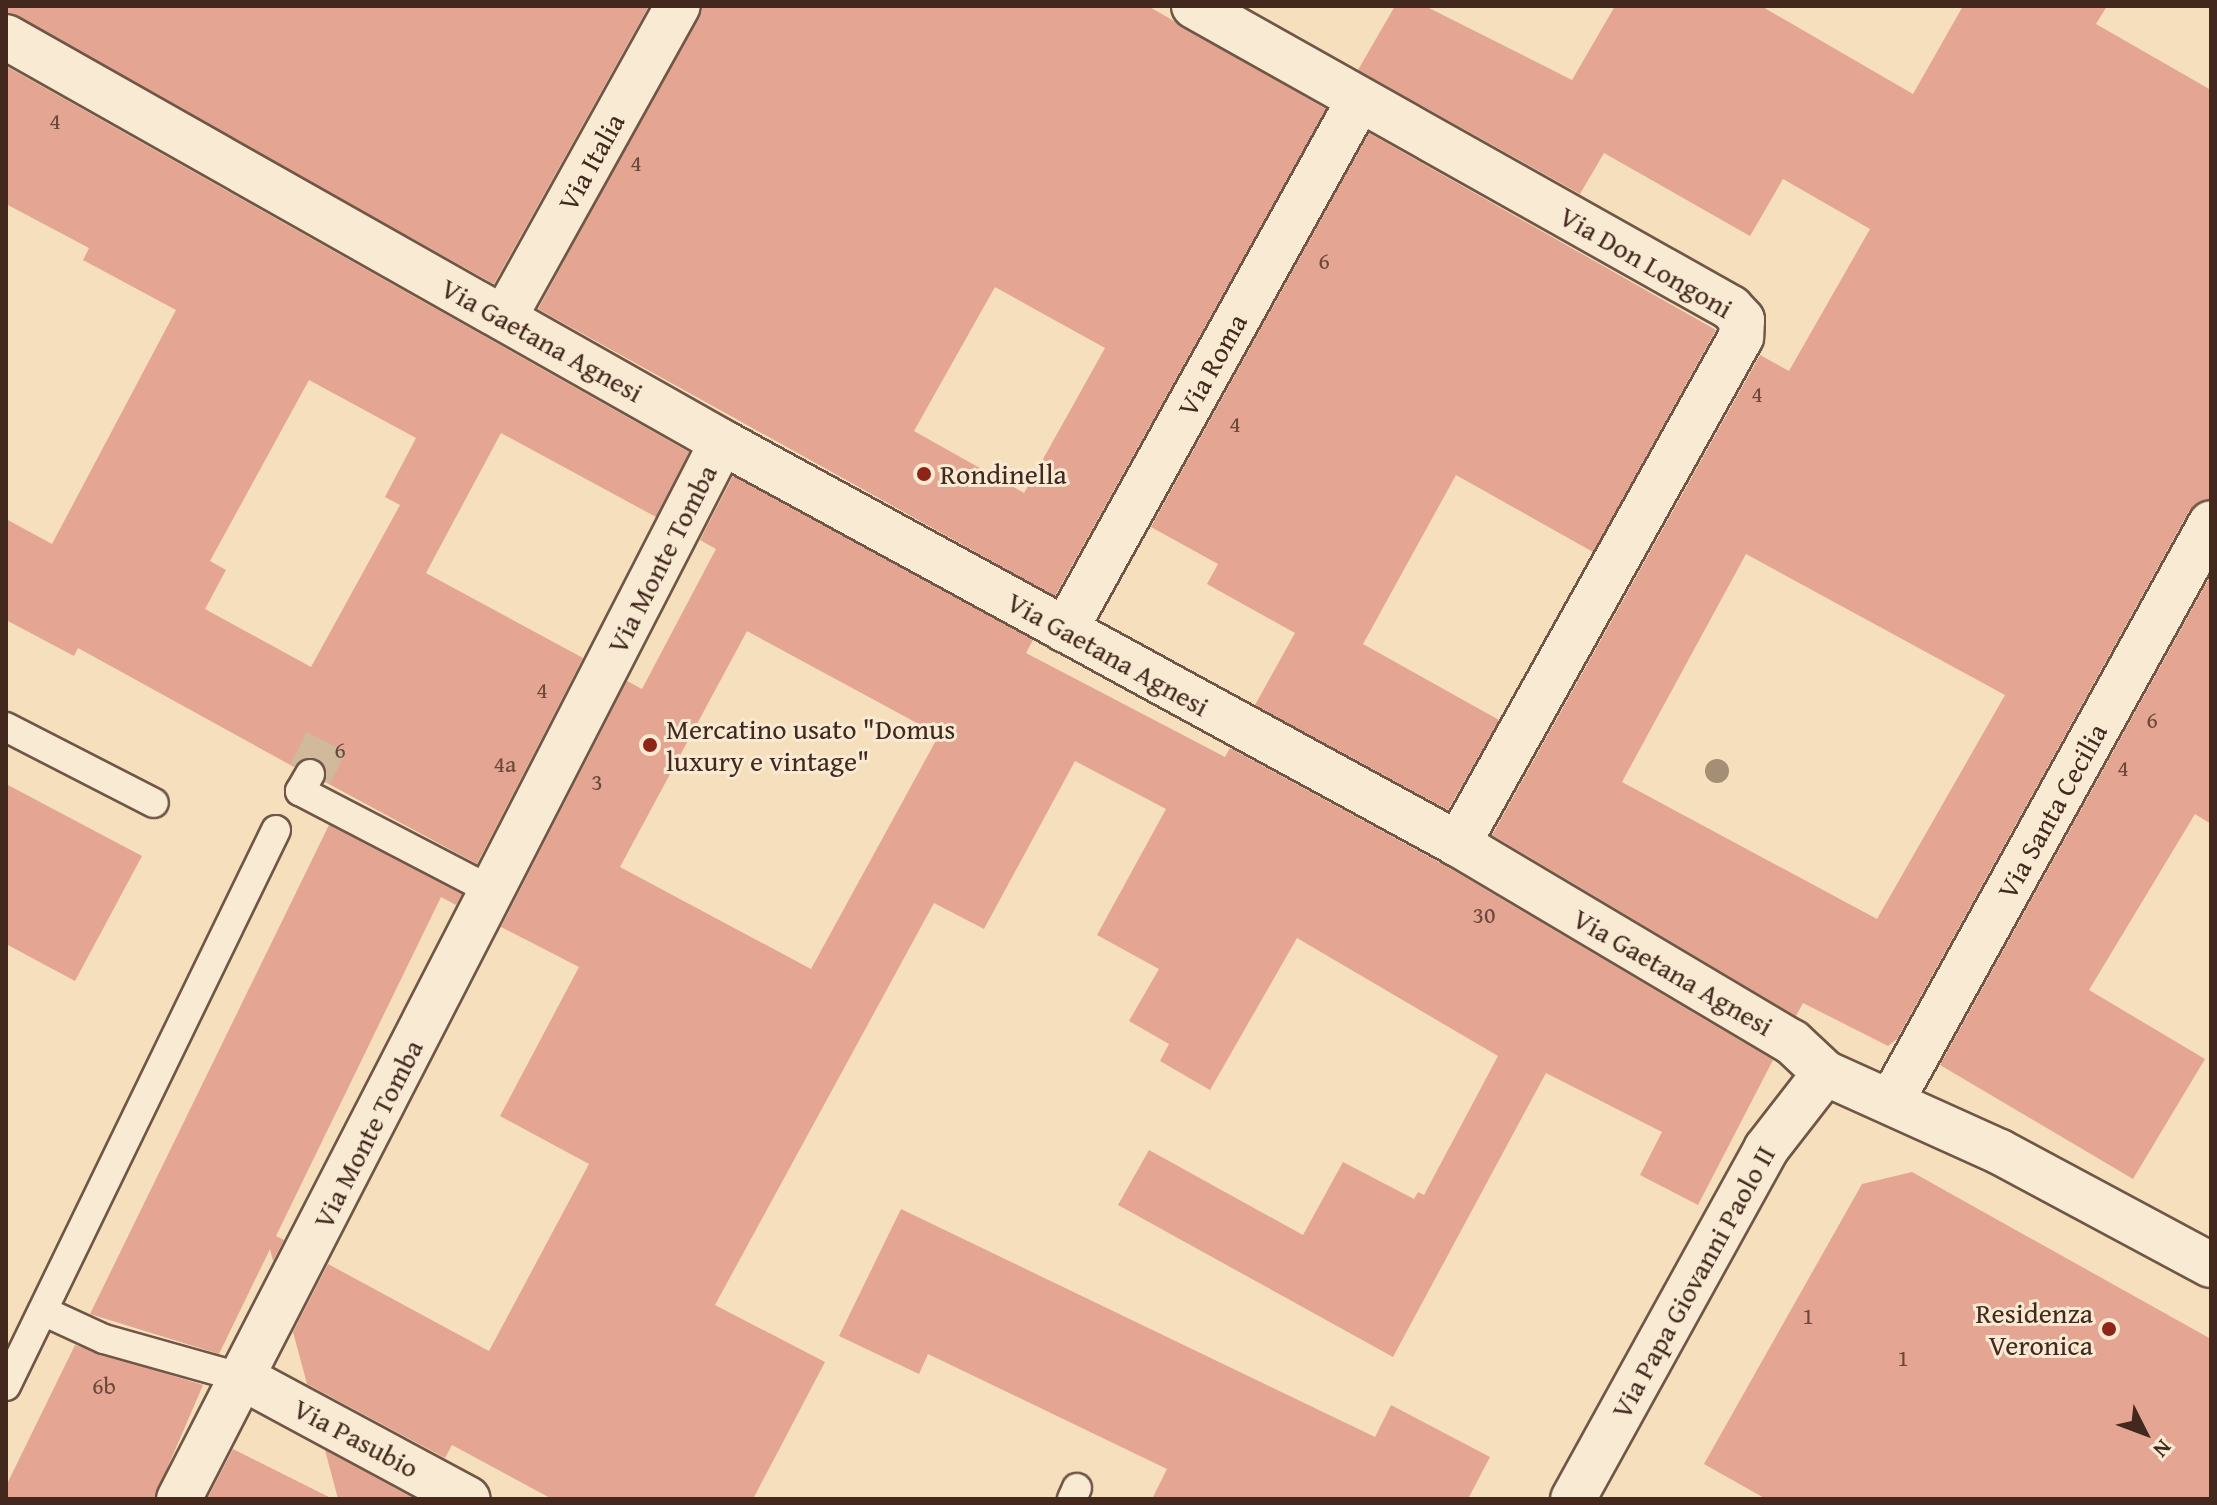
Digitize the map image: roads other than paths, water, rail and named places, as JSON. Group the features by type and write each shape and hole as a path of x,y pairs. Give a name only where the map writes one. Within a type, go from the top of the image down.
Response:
{"street":[{"name":"Via Italia","path":"504,318 678,6"},
{"name":"Via Don Longoni","path":"1194,6 1731,308 1744,325 1458,844"},
{"name":"Via Gaetana Agnesi","path":"6,37 722,442 1458,844 1792,1042 1825,1073 1892,1100 2211,1265"},
{"name":"Via Roma","path":"1065,630 1359,100"},
{"name":"Via Monte Tomba","path":"179,1499 722,442"},
{"name":"Via Santa Cecilia","path":"1892,1100 2211,523"},
{"name":"Via Papa Giovanni Paolo II","path":"1573,1499 1766,1149 1825,1073"},
{"name":"Via Pasubio","path":"243,1378 468,1499"}],"lane":[{"path":"6,727 154,803"},
{"path":"310,774 300,791 492,891"},
{"path":"6,1386 276,830"},
{"path":"43,1311 104,1339 243,1378"}],"tunnel":[{"path":"310,774 326,742"}],"place":[{"name":"Rondinella","path":"924,474"},
{"name":"Mercatino usato \"Domus luxury e vintage\"","path":"650,745"},
{"name":"Residenza Veronica","path":"2109,1329"}]}
